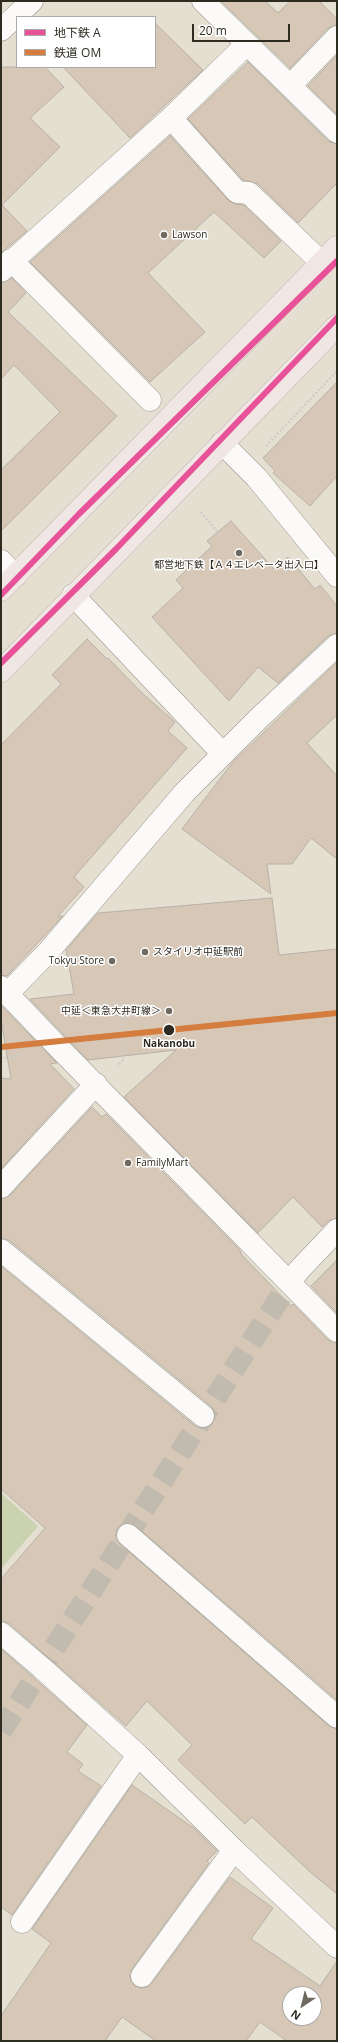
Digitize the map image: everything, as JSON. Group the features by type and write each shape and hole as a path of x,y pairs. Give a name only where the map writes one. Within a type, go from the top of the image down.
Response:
{"highway":[{"path":"6,576 337,247"},
{"path":"1,671 73,595 337,326"}],"street":[{"path":"1,30 32,1"},
{"path":"203,1 337,132"},
{"path":"290,86 337,37"},
{"path":"150,400 6,266 171,118 248,44"},
{"path":"171,118 237,192 249,193 322,263"},
{"path":"222,443 256,477 335,570"},
{"path":"73,595 223,754"},
{"path":"337,645 185,792 48,952 4,990 337,1331"},
{"path":"1,1187 96,1084"},
{"path":"290,1282 337,1230"},
{"path":"1,1250 203,1416"},
{"path":"128,1535 337,1717"},
{"path":"1,1633 138,1755 234,1850 337,1947"},
{"path":"22,1922 138,1755"},
{"path":"142,1976 234,1850"}],"path":[{"path":"264,448 337,371"},
{"path":"201,512 220,535"},
{"path":"71,1008 122,1002 123,1056"},
{"path":"122,1017 162,1013"}],"green space":[{"path":"1,1493 38,1526 1,1569"}],"building":[{"path":"221,1 265,1 278,13 290,1 319,1 337,19 337,25 328,28 290,68"},
{"path":"156,24 203,70 130,138 64,68 156,68"},
{"path":"337,55 337,115 308,86"},
{"path":"248,62 328,141 337,144 337,183 298,223 258,184 243,180 188,119"},
{"path":"1,67 46,68 64,87 30,118 60,147 2,205 27,231 1,253"},
{"path":"170,136 228,200 235,204 244,205 281,241 264,258 214,212 148,273 205,332 150,382 30,262"},
{"path":"12,278 26,293 8,312 117,416 1,531 1,470 60,412 14,365 1,379 1,283"},
{"path":"337,382 337,476 310,506 273,473 275,471 263,458"},
{"path":"231,521 274,569 288,557 315,589 320,585 337,606 337,633 328,636 278,683 258,667 229,701 152,617 183,588 176,580 212,546 207,541"},
{"path":"87,639 142,693 175,722 168,731 187,748 74,877 84,887 58,916 63,916 7,976 1,975 1,745 61,684 52,675"},
{"path":"337,662 337,715 307,743 337,776 337,859 311,838 292,864 267,864 271,894 182,829 232,763"},
{"path":"272,898 279,955 337,949 337,1218 328,1221 322,1227 293,1197 258,1233 124,1097 176,1050 88,1060 30,999 74,994 66,950 98,913"},
{"path":"1,1005 57,1063 50,1064 74,1089 1,1169 1,1078 11,1079 1,1019"},
{"path":"92,1107 102,1117 106,1114 240,1250 241,1254 291,1306 293,1304 328,1340 337,1343 337,1700 136,1526 130,1523 124,1523 118,1527 116,1539 329,1726 337,1729 337,1894 309,1871 252,1817 245,1824 178,1760 192,1745 147,1701 126,1726 9,1623 1,1621 1,1579 45,1528 1,1489 1,1266 195,1426 207,1428 212,1424 215,1418 215,1412 211,1406 9,1240 1,1238 1,1199 10,1195"},
{"path":"337,1260 337,1313 311,1286"},
{"path":"1,1649 87,1725 67,1752 83,1764 78,1771 101,1786 12,1915 1,1907"},
{"path":"132,1785 195,1829 217,1851 207,1861 209,1863 132,1969 130,1975 131,1981 135,1986 141,1988 147,1987 152,1983 230,1877 273,1908 251,1939 320,1986 337,1961 337,2041 287,2041 260,2022 246,2041 156,2041 122,2017 105,2041 1,2041 1,2016 51,1943 32,1929"}],"tunnel":[{"path":"1,1731 290,1282"}],"metro line":[{"name":"A","path":"1,595 79,514 337,261"},
{"name":"A","path":"1,663 116,549 337,318"}],"rail line":[{"name":"OM","path":"1,1047 337,1013"}],"place":[{"name":"Lawson","path":"164,235"},
{"name":"都営地下鉄【Ａ４エレベータ出入口】","path":"239,553"},
{"name":"スタイリオ中延駅前","path":"145,952"},
{"name":"Tokyu Store","path":"112,961"},
{"name":"中延＜東急大井町線＞","path":"169,1011"},
{"name":"Nakanobu","path":"169,1030"},
{"name":"FamilyMart","path":"128,1163"}]}
